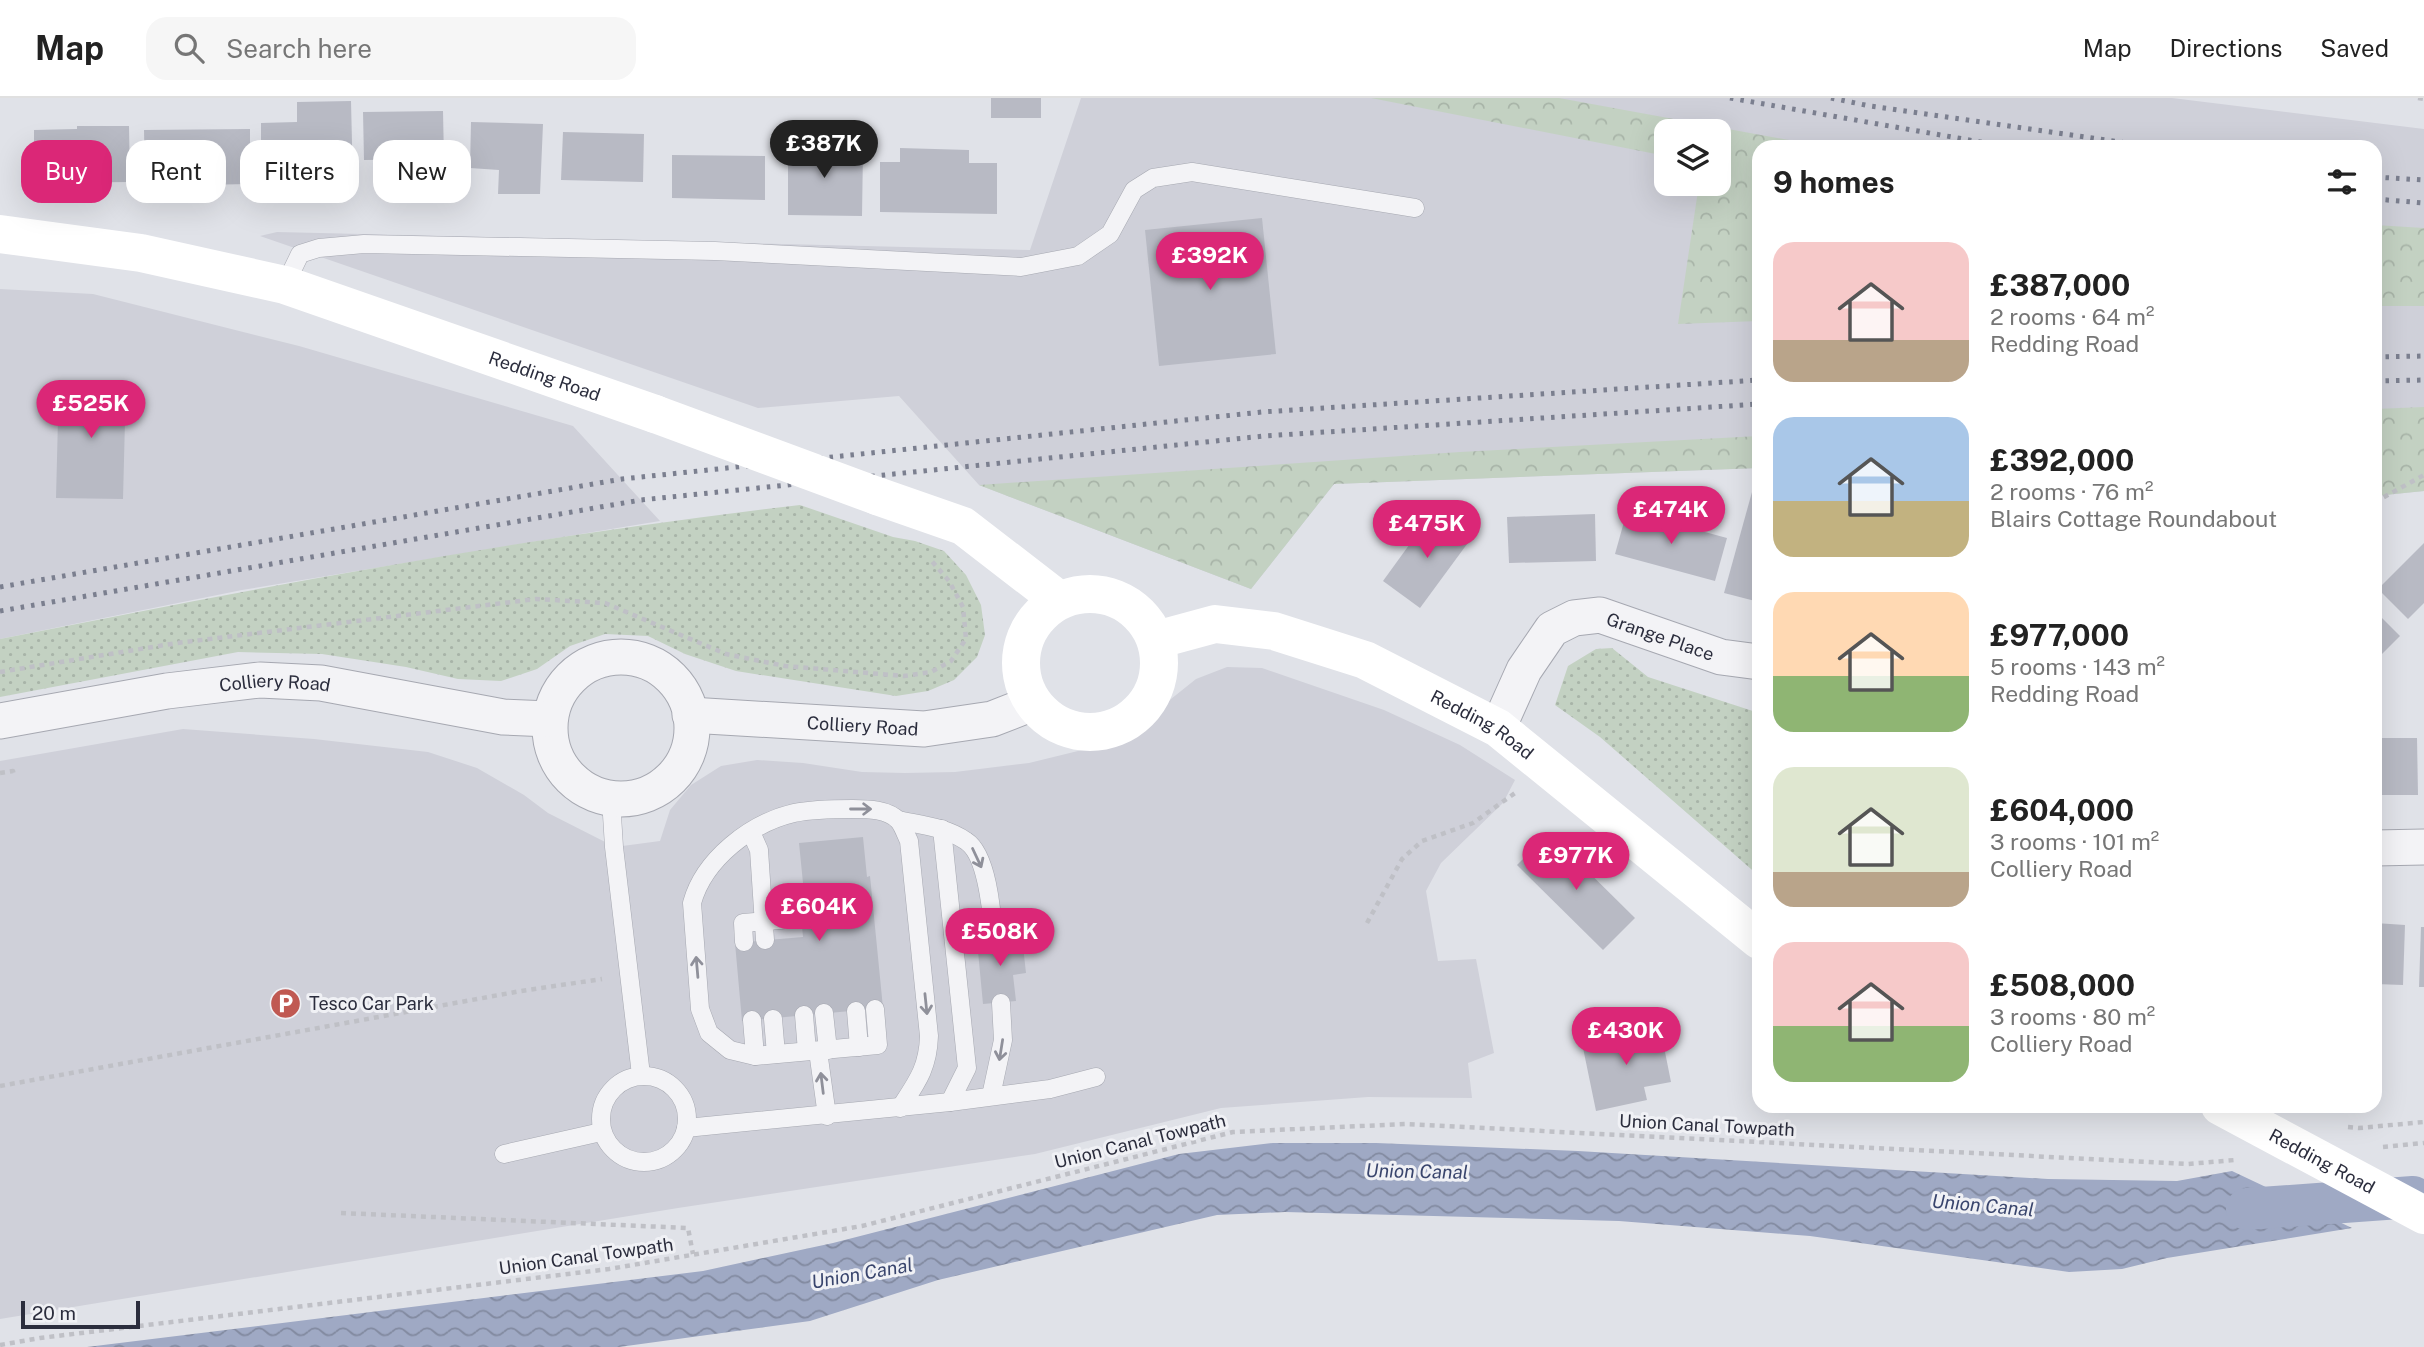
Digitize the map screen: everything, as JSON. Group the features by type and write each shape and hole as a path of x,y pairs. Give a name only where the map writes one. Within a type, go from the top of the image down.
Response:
{"main road":[{"name":"Redding Road","path":"0,234 141,253 285,285 655,414 963,526 1059,600"},
{"path":"1082,593 1105,595 1127,603 1145,620 1156,640 1160,662 1157,683 1147,703 1131,719 1112,729 1090,732 1068,729 1049,719 1033,703 1023,681 1020,657 1026,634 1040,614 1059,600 1082,593"},
{"name":"Redding Road","path":"1156,640 1215,624 1274,631 1365,660 1498,728 1752,934"},
{"name":"Redding Road","path":"2234,1113 2424,1215"}],"street":[{"name":"Grange Place","path":"1498,728 1524,670 1552,629 1574,618 1600,615 1721,657 1752,661"},
{"path":"613,657 637,658 659,667 677,683 689,704 692,729 688,753 676,775 657,790 636,798 611,799 589,793 571,780 557,763 550,741 549,719 556,696 570,677 590,663 613,657"},
{"name":"Colliery Road","path":"0,721 167,691 260,680 321,683 503,717 549,719"},
{"name":"Colliery Road","path":"690,715 924,729 992,719 1033,703"},
{"path":"2382,848 2424,847"}],"lane":[{"path":"285,285 300,254 319,248 364,244 715,251 1021,267 1078,256 1110,234 1134,190 1153,178 1192,172 1415,208"},
{"path":"611,799 641,1075"},
{"path":"876,1012 878,1045 755,1056 730,1050 709,1033 700,1009 692,903 695,891 709,868 732,845 751,832 793,813 832,809 876,809 898,820 942,829 969,842 980,863 990,902 994,939"},
{"path":"898,820 909,841 929,1036 928,1057 918,1080 900,1108"},
{"path":"942,829 967,1068 950,1102"},
{"path":"751,832 759,850 765,940"},
{"path":"744,942 743,923 798,918 796,937"},
{"path":"990,1096 1003,1040 1001,1003"},
{"path":"856,1010 859,1047"},
{"path":"818,1051 824,1013"},
{"path":"804,1015 818,1051 827,1116"},
{"path":"773,1018 776,1054"},
{"path":"752,1020 755,1056"},
{"path":"641,1075 656,1076 670,1083 687,1108 686,1128 675,1150 664,1158 650,1162 637,1162 624,1157 613,1149 601,1132 601,1111 606,1098 614,1087 626,1079 641,1075"},
{"path":"686,1128 950,1102 1049,1089 1096,1077"},
{"path":"504,1154 601,1132"}],"path":[{"path":"2418,98 2424,99"},
{"path":"2382,498 2424,475"},
{"path":"0,672 177,643 536,599 605,603 726,654 785,666 904,676 931,672 951,661 966,639 963,607 949,582 924,551"},
{"path":"0,773 13,771 14,776"},
{"path":"1367,923 1402,859 1422,841 1473,823 1518,790"},
{"path":"0,1086 521,990 574,981 629,976"},
{"name":"Union Canal Towpath","path":"0,1345 609,1269 862,1226 1233,1132 1405,1124 2188,1164 2244,1160"},
{"path":"2382,1147 2424,1143"},
{"path":"341,1213 688,1228 693,1254"}],"shaded area":[{"path":"1081,98 2172,98 2424,129 2424,491 2382,495 2382,140 1752,140 1752,468 1334,484 1251,589 979,485 899,396 758,408 260,236 277,232 1030,250"},
{"path":"0,289 93,294 299,346 573,426 660,521 242,590 0,639"},
{"path":"1227,667 1262,668 1384,710 1460,745 1515,780 1503,803 1441,863 1426,891 1438,961 1476,959 1494,1053 1468,1063 1472,1098 1368,1097 1221,1108 1035,1154 678,1208 0,1319 0,761 183,729 314,739 428,752 477,768 524,795 548,813 615,847 660,841 670,810 691,785 721,766 757,760 803,763 862,772 905,773 955,772 1029,763 1127,739 1150,723 1171,699 1196,679"}],"green space":[{"path":"1371,98 1559,98 1674,119 1654,119 1654,154"},
{"path":"1731,129 1789,140 1752,140 1752,321 1678,324 1697,196 1731,196"},
{"path":"2382,225 2424,228 2424,306 2382,306"},
{"path":"2424,407 2424,491 2382,495 2382,409"},
{"path":"1752,436 1752,468 1334,484 1251,589 979,485 1460,452"},
{"path":"800,505 893,537 944,551 966,575 981,605 985,635 977,657 954,680 928,691 896,696 736,671 685,654 648,636 605,634 570,646 537,669 501,681 458,679 406,667 322,654 238,652 0,697 0,639 199,600 499,547"},
{"path":"1612,648 1648,677 1752,711 1752,870 1600,737 1555,705 1568,666 1596,649"}],"water":[{"path":"1273,1143 1376,1143 1578,1151 2048,1179 2177,1181 2232,1171 2352,1228 2167,1258 2122,1269 2069,1272 1810,1236 1619,1221 1285,1212 1217,1215 938,1280 810,1321 619,1347 87,1347 703,1271 833,1243 1179,1154"}],"building":[{"path":"991,98 1041,98 1041,118 991,118"},
{"path":"351,101 352,140 261,140 261,123 297,122 297,102"},
{"path":"443,111 444,140 373,140 373,160 364,160 363,112"},
{"path":"471,122 543,124 540,194 498,194 499,170 471,168"},
{"path":"77,126 129,126 129,140 126,140 126,182 112,182 112,140 34,140 34,130 77,129"},
{"path":"250,129 250,140 240,140 240,184 226,184 226,140 144,140 144,130"},
{"path":"563,132 644,134 643,182 561,180"},
{"path":"788,142 840,143 840,150 863,150 862,216 788,215"},
{"path":"900,148 969,150 969,163 997,163 997,214 880,212 880,162 900,162"},
{"path":"672,155 765,156 765,200 672,198"},
{"path":"1262,218 1276,354 1159,366 1145,230"},
{"path":"59,380 126,382 123,499 56,498"},
{"path":"1752,492 1752,600 1724,593"},
{"path":"1627,511 1727,538 1715,581 1615,554"},
{"path":"1433,512 1470,540 1420,608 1383,581"},
{"path":"1595,514 1596,561 1509,563 1507,517"},
{"path":"2424,543 2424,603 2408,619 2382,593 2382,585"},
{"path":"2382,618 2400,636 2382,654"},
{"path":"2382,738 2417,738 2418,795 2382,795"},
{"path":"1549,833 1635,918 1603,950 1517,865"},
{"path":"863,837 867,877 870,876 883,1008 742,1021 735,943 803,937 798,883 803,883 799,843"},
{"path":"2382,923 2405,925 2403,985 2382,984"},
{"path":"2421,927 2424,927 2424,987 2419,987"},
{"path":"1022,937 1026,973 1013,975 1016,1001 983,1004 977,941"},
{"path":"1660,1027 1671,1082 1644,1087 1647,1100 1596,1111 1582,1043"}],"waterway":[{"name":"Union Canal","path":"2247,1209 2413,1197"}],"railway":[{"path":"1730,98 1969,140"},
{"path":"1831,98 2106,140"},
{"path":"2382,177 2424,180"},
{"path":"2382,200 2424,203"},
{"path":"2382,357 2424,356"},
{"path":"0,587 622,479 1262,412 1752,380"},
{"path":"2382,381 2424,380"},
{"path":"0,611 641,500 1264,436 1752,404"}],"place":[{"name":"Tesco Car Park","path":"286,1003"}]}
